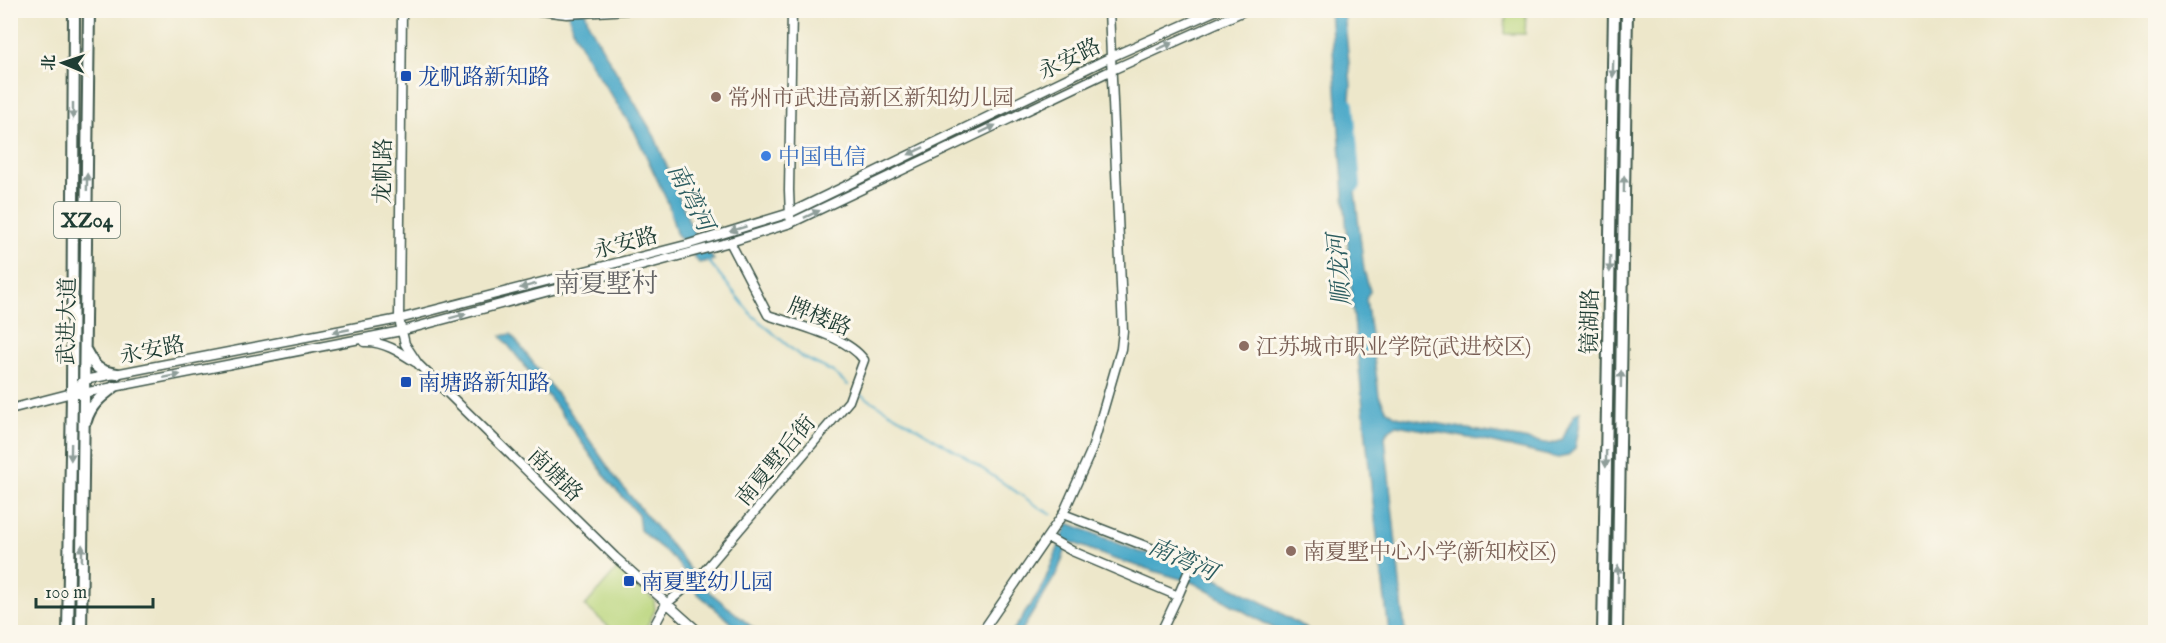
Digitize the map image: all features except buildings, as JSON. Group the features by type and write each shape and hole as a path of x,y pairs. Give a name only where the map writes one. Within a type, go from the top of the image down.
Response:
{"main road":[{"name":"武进大道","path":"68,633 74,10"},
{"name":"武进大道","path":"81,633 89,10"},
{"name":"镜湖路","path":"1603,633 1614,10"},
{"name":"镜湖路","path":"1617,633 1627,10"},
{"path":"85,349 93,364 103,372 117,374"},
{"path":"84,430 88,413 100,396 114,387"}],"street":[{"name":"龙帆路","path":"401,331 399,320 402,10"},
{"path":"532,10 567,14 597,14 627,10"},
{"path":"790,224 792,10"},
{"path":"982,633 1052,540 1092,449 1121,349 1123,331 1109,10"},
{"name":"永安路","path":"72,393 84,394 401,331 689,248 711,237 790,213 1111,57 1217,10"},
{"name":"永安路","path":"84,380 399,320 689,248 730,243 790,224 1112,70 1246,10"},
{"name":"牌楼路","path":"730,243 768,315 839,341 857,350 864,360"},
{"name":"南塘路","path":"401,331 405,344 418,364 607,549 699,633"},
{"path":"346,343 373,342 396,350 418,364"},
{"name":"南夏墅后街","path":"666,604 700,576 849,401 864,360"},
{"path":"10,409 72,393 84,380"},
{"path":"1063,514 1153,549 1190,554 1193,561 1161,633"},
{"path":"1052,540 1072,551 1178,596"},
{"path":"651,633 666,604"}],"green space":[{"path":"1506,11 1526,11 1525,34 1505,34"},
{"path":"618,568 654,600 655,610 644,632 615,632 585,606"}],"water":[{"path":"567,11 585,11 589,24 655,137 692,229 714,260 699,263 676,233 668,203 634,130 592,66 575,35"},
{"path":"1330,11 1344,11 1351,85 1348,130 1364,270 1370,291 1366,298 1379,395 1386,409 1396,416 1551,444 1562,440 1574,415 1580,411 1575,449 1567,456 1558,458 1480,440 1397,425 1388,431 1385,437 1405,632 1389,632 1372,495 1352,300"},
{"path":"511,334 566,406 617,480 684,561 700,584 758,632 744,632 735,626 696,592 674,559 640,530 638,514 611,484 556,406 501,336"},
{"path":"1068,523 1139,552 1175,558 1264,603 1312,632 1280,632 1194,583 1111,558 1069,541 1057,573 1021,632 1012,632 1042,588"}],"waterway":[{"name":"顺龙河","path":"1347,105 1354,185"},
{"name":"南湾河","path":"707,259 752,315 800,356 833,372 848,385"},
{"name":"南湾河","path":"858,393 959,453 1052,514"}],"place":[{"name":"龙帆路新知路","path":"406,76"},
{"name":"常州市武进高新区新知幼儿园","path":"716,97"},
{"name":"中国电信","path":"766,156"},
{"name":"江苏城市职业学院(武进校区)","path":"1244,346"},
{"name":"南塘路新知路","path":"406,382"},
{"name":"南夏墅中心小学(新知校区)","path":"1291,551"},
{"name":"南夏墅幼儿园","path":"629,581"}],"district":[{"name":"南夏墅村","path":"606,283"}]}
